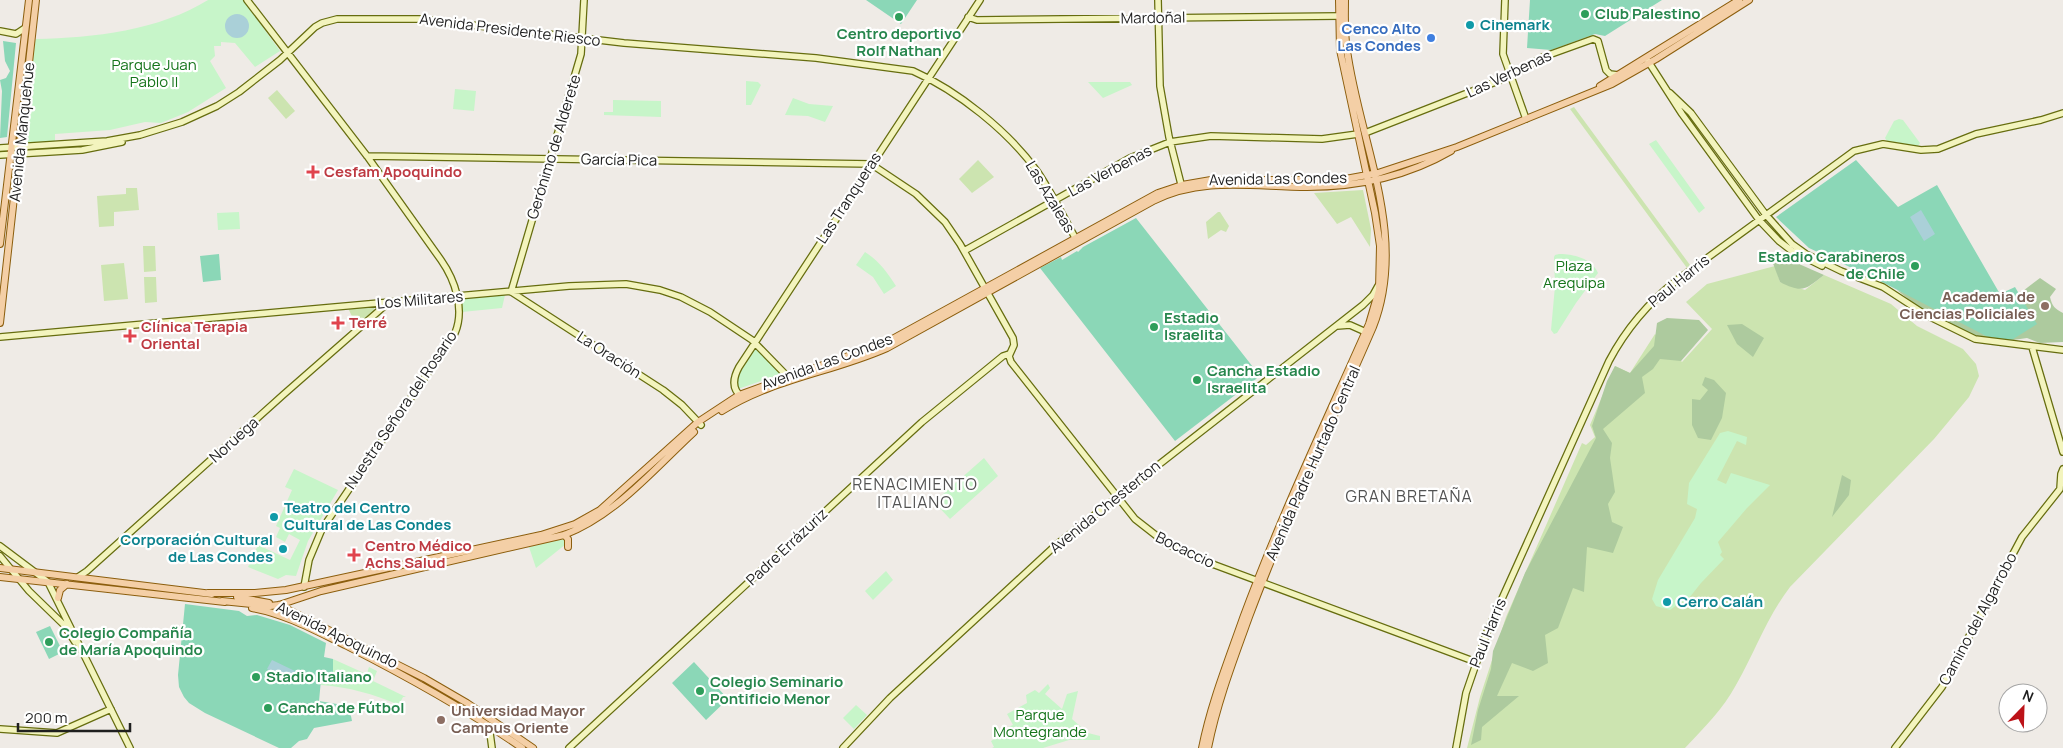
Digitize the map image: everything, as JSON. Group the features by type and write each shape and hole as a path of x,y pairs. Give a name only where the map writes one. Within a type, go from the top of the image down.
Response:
{"main road":[{"name":"Avenida Manquehue","path":"0,244 28,0"},
{"name":"Avenida Manquehue","path":"0,323 36,0"},
{"path":"1339,0 1339,44 1346,81 1361,133 1371,178"},
{"path":"1345,0 1346,44 1361,133"},
{"name":"Avenida Las Condes","path":"741,397 877,352 1077,241 1153,196 1217,179 1340,180 1371,178 1417,167 1457,147 1612,84 1738,0"},
{"name":"Avenida Las Condes","path":"1591,92 1749,0"},
{"path":"1346,81 1354,86"},
{"name":"Avenida Padre Hurtado Central","path":"1368,333 1380,281 1380,238 1371,178"},
{"name":"Avenida Padre Hurtado Central","path":"1202,748 1215,696 1260,582 1381,303 1386,268 1385,238 1371,178"},
{"name":"Avenida Las Condes","path":"208,593 255,594 304,587 537,536 569,526 589,517 607,504 700,424 741,397 788,377 877,347 986,291"},
{"name":"Avenida Las Condes","path":"222,601 270,606 279,605 321,591 538,542 564,534 589,523 608,511 700,424"},
{"path":"564,534 568,539 568,547"},
{"name":"Avenida Apoquindo","path":"0,568 208,593 279,605 429,681 504,727 534,748"},
{"name":"Avenida Apoquindo","path":"0,577 222,601 266,611 302,624 421,683 522,748"},
{"name":"Avenida Padre Hurtado Central","path":"1208,748 1222,689 1260,582"},
{"path":"58,598 60,590 67,584"},
{"path":"294,613 295,601 304,587"},
{"path":"492,727 504,727"}],"street":[{"name":"Nuestra Señora del Rosario","path":"248,0 367,156 448,270 455,284 457,296 458,323 455,333 332,512 316,542 304,587"},
{"name":"Gerónimo de Alderete","path":"511,292 582,54 584,0"},
{"name":"Las Tranqueras","path":"741,397 735,391 734,379 739,367 980,0"},
{"path":"1158,0 1159,82 1170,142 1182,187"},
{"path":"1505,0 1502,50 1526,119"},
{"name":"Mardoñal","path":"968,18 975,20 1339,16"},
{"name":"Avenida Presidente Riesco","path":"0,154 20,150 82,150 121,143 182,122 224,102 254,82 318,24 341,18 416,19 583,38 816,58 913,72 929,77"},
{"path":"0,31 16,34 24,28"},
{"name":"Las Verbenas","path":"964,251 1130,158 1170,142 1211,136 1322,138 1361,133 1511,76 1548,55 1592,39 1598,41 1606,70 1610,74 1618,75"},
{"path":"1647,60 1682,114 1760,220 1779,241 1798,255 1821,266 1883,286 1926,315 1975,339 2032,347 2063,349"},
{"name":"Las Azaleas","path":"929,77 1005,134 1030,162 1077,241"},
{"path":"1670,93 1687,108 1766,216 1792,244 1806,254 1841,271"},
{"path":"1682,114 1687,108"},
{"name":"Paul Harris","path":"1456,748 1464,700 1476,662 1520,555 1604,370 1620,342 1640,316 1666,289 1860,148 1889,144 1921,150 1938,149 1976,134 2041,120 2063,113"},
{"name":"Avenida Presidente Riesco","path":"0,148 11,151"},
{"name":"García Pica","path":"367,156 871,164"},
{"name":"Bocaccio","path":"871,164 928,204 945,222 964,251 1013,338 1014,345 1010,354 1011,362 1141,525 1167,544 1260,582 1476,662"},
{"name":"Avenida Chesterton","path":"843,748 894,694 1056,545 1353,312 1370,298 1380,281"},
{"name":"Los Militares","path":"0,338 607,284 645,287 674,294 696,304 756,342 788,377"},
{"name":"La Oración","path":"511,292 663,390 678,401 700,424"},
{"name":"Noruega","path":"78,577 389,302"},
{"path":"1353,312 1351,318 1353,326"},
{"path":"1332,327 1344,324 1368,333"},
{"path":"2032,347 2063,452"},
{"name":"Padre Errázuriz","path":"569,748 929,415 1003,356 1010,354"},
{"name":"Camino del Algarrobo","path":"1895,748 1942,687 2022,537 2061,488 2062,480 2060,474 2063,469"},
{"path":"0,546 48,582 58,598 130,748"},
{"path":"0,556 19,579 64,625 84,653"},
{"path":"286,590 305,578"},
{"path":"46,608 59,614 64,611"},
{"path":"0,729 46,733 62,732 111,708"},
{"path":"492,727 490,733 492,748"}],"green space":[{"name":"Parque Juan Pablo II","path":"208,0 243,0 280,51 255,67 235,43 221,42 221,46 214,46 215,56 210,61 226,88 188,112 161,123 145,122 110,130 55,134 55,142 23,143 36,39 80,37 148,25 169,19"},
{"name":"Centro deportivo Rolf Nathan","path":"866,0 917,0 901,24"},
{"name":"Club Palestino","path":"1530,0 1662,0 1605,36 1595,34 1551,50 1527,48"},
{"path":"3,41 16,43 7,137 0,138 2,91 0,80 6,78 10,71 5,61"},
{"path":"746,81 758,82 761,85 751,105 746,105"},
{"path":"1088,82 1130,82 1132,85 1103,98"},
{"path":"455,89 476,91 474,111 453,109"},
{"path":"277,90 295,111 286,119 268,98"},
{"path":"793,98 809,104 833,106 825,122 808,116 785,115"},
{"path":"613,100 661,101 661,117 604,115 604,112 613,112"},
{"path":"1574,107 1690,265 1687,268 1570,109"},
{"path":"1903,120 1920,143 1918,146 1887,141 1885,138 1894,121"},
{"path":"1656,140 1705,208 1699,213 1649,144"},
{"path":"978,160 994,177 972,193 959,179"},
{"name":"Estadio Carabineros de Chile","path":"1856,160 1898,207 1937,185 2000,294 2015,287 2037,324 2010,341 1986,336 1884,283 1809,248 1776,217"},
{"path":"126,188 137,188 139,210 114,212 114,226 99,227 97,196 126,194"},
{"path":"1363,190 1371,229 1370,247 1351,217 1337,224 1314,193"},
{"path":"239,212 240,229 218,230 217,213"},
{"path":"1220,212 1229,226 1226,232 1221,230 1208,239 1206,222"},
{"name":"Estadio Israelita","path":"1136,218 1260,376 1175,441 1040,268 1061,257 1062,260 1078,252 1083,247"},
{"path":"143,246 155,246 156,271 144,272"},
{"path":"865,252 882,267 896,286 884,294 873,277 856,265"},
{"path":"219,254 221,280 203,282 200,256"},
{"name":"Plaza Arequipa","path":"1559,254 1576,256 1587,260 1598,273 1557,333 1554,334 1551,330 1555,286 1554,257"},
{"path":"1774,255 1789,257 1799,264 1824,275 1808,287 1799,289 1788,286 1780,282 1771,258"},
{"path":"124,263 128,299 104,301 101,265"},
{"path":"1775,266 1780,282 1805,290 1824,275 1891,304 1917,326 1963,349 1976,364 1979,376 1969,397 1934,439 1790,587 1761,635 1731,694 1713,718 1685,748 1467,748 1480,697 1506,617 1582,443 1586,445 1595,437 1590,425 1615,366 1630,373 1655,334 1682,362 1712,329 1686,302 1707,284"},
{"path":"144,277 156,277 157,302 145,303"},
{"path":"2040,278 2056,289 2050,297 2054,307 2063,313 2063,342 2040,343 2027,338 2013,340 1982,339 1918,307 1897,290 1942,308 2019,294"},
{"path":"505,295 502,308 462,312 461,298"},
{"path":"373,306 375,311 357,327 348,308"},
{"path":"1667,318 1699,320 1708,330 1681,361 1660,359 1653,369 1642,377 1645,393 1603,429 1612,443 1610,458 1615,492 1608,504 1612,522 1623,527 1613,553 1587,547 1584,592 1573,588 1558,628 1545,635 1548,663 1533,671 1512,663 1497,696 1519,696 1482,727 1481,740 1471,745 1478,710 1491,669 1493,651 1525,573 1596,438 1592,426 1607,381 1615,366 1630,373 1654,346 1657,323"},
{"path":"1742,324 1764,338 1753,357 1737,344 1727,325"},
{"path":"755,349 760,349 781,374 738,389 736,379"},
{"path":"1705,377 1714,380 1726,393 1722,418 1711,440 1698,438 1692,425 1692,399 1700,400 1708,390 1702,385"},
{"path":"1728,431 1747,437 1746,445 1737,441 1717,480 1726,484 1731,473 1770,485 1718,542 1722,552 1720,555 1724,559 1685,603 1681,602 1670,610 1656,606 1652,599 1658,580 1695,518 1697,509 1687,504 1689,483 1720,433"},
{"path":"984,458 998,476 950,519 934,502"},
{"path":"294,469 338,490 308,541 296,576 286,575 278,579 248,567 258,545 290,560 300,540 289,534 285,542 276,537 280,528 276,526 292,490 285,487"},
{"path":"1842,475 1851,480 1849,495 1832,517"},
{"path":"563,538 566,544 536,568 529,547"},
{"path":"886,571 893,580 873,600 865,591"},
{"name":"Stadio Italiano","path":"185,604 239,611 247,616 257,615 290,625 326,643 324,657 333,659 333,681 321,680 319,701 349,706 352,721 314,728 307,739 299,741 291,748 279,748 205,713 189,703 179,687 178,675"},
{"name":"Colegio Compañía de María Apoquindo","path":"50,626 63,652 49,659 36,632"},
{"path":"333,659 364,673 367,673 369,667 377,671 373,681 406,697 403,697 399,705 361,692 321,685 321,680 333,680"},
{"name":"Colegio Seminario Pontificio Menor","path":"694,662 728,699 706,720 672,683"},
{"name":"Parque Montegrande","path":"1048,684 1050,688 1045,694 1062,709 1067,694 1078,691 1072,719 1088,733 1100,736 1100,740 1069,740 1043,748 992,748 994,747 991,741 1008,731 1008,727 1013,725 1007,714 1027,703 1026,695 1035,690 1039,693"},
{"path":"856,705 867,715 854,729 843,718"}],"water":[{"path":"237,14 242,15 248,21 248,31 242,37 237,38 232,37 226,31 225,26 226,21 232,15"},
{"path":"1921,210 1935,234 1924,241 1910,217"},
{"path":"272,660 297,672 292,682 267,669"}],"place":[{"name":"Club Palestino","path":"1585,14"},
{"name":"Centro deportivo Rolf Nathan","path":"899,17"},
{"name":"Cinemark","path":"1470,25"},
{"name":"Cenco Alto Las Condes","path":"1431,38"},
{"name":"Cesfam Apoquindo","path":"313,172"},
{"name":"Estadio Carabineros de Chile","path":"1915,266"},
{"name":"Academia de Ciencias Policiales","path":"2045,306"},
{"name":"Terré","path":"338,323"},
{"name":"Estadio Israelita","path":"1154,327"},
{"name":"Clínica Terapia Oriental","path":"130,336"},
{"name":"Cancha Estadio Israelita","path":"1197,380"},
{"name":"Teatro del Centro Cultural de Las Condes","path":"274,517"},
{"name":"Corporación Cultural de Las Condes","path":"283,549"},
{"name":"Centro Médico Achs Salud","path":"354,555"},
{"name":"Cerro Calán","path":"1667,602"},
{"name":"Colegio Compañía de María Apoquindo","path":"49,642"},
{"name":"Stadio Italiano","path":"256,677"},
{"name":"Colegio Seminario Pontificio Menor","path":"700,691"},
{"name":"Cancha de Fútbol","path":"268,708"},
{"name":"Universidad Mayor Campus Oriente","path":"441,720"}],"district":[{"name":"RENACIMIENTO ITALIANO","path":"915,493"},
{"name":"GRAN BRETAÑA","path":"1409,496"}]}
